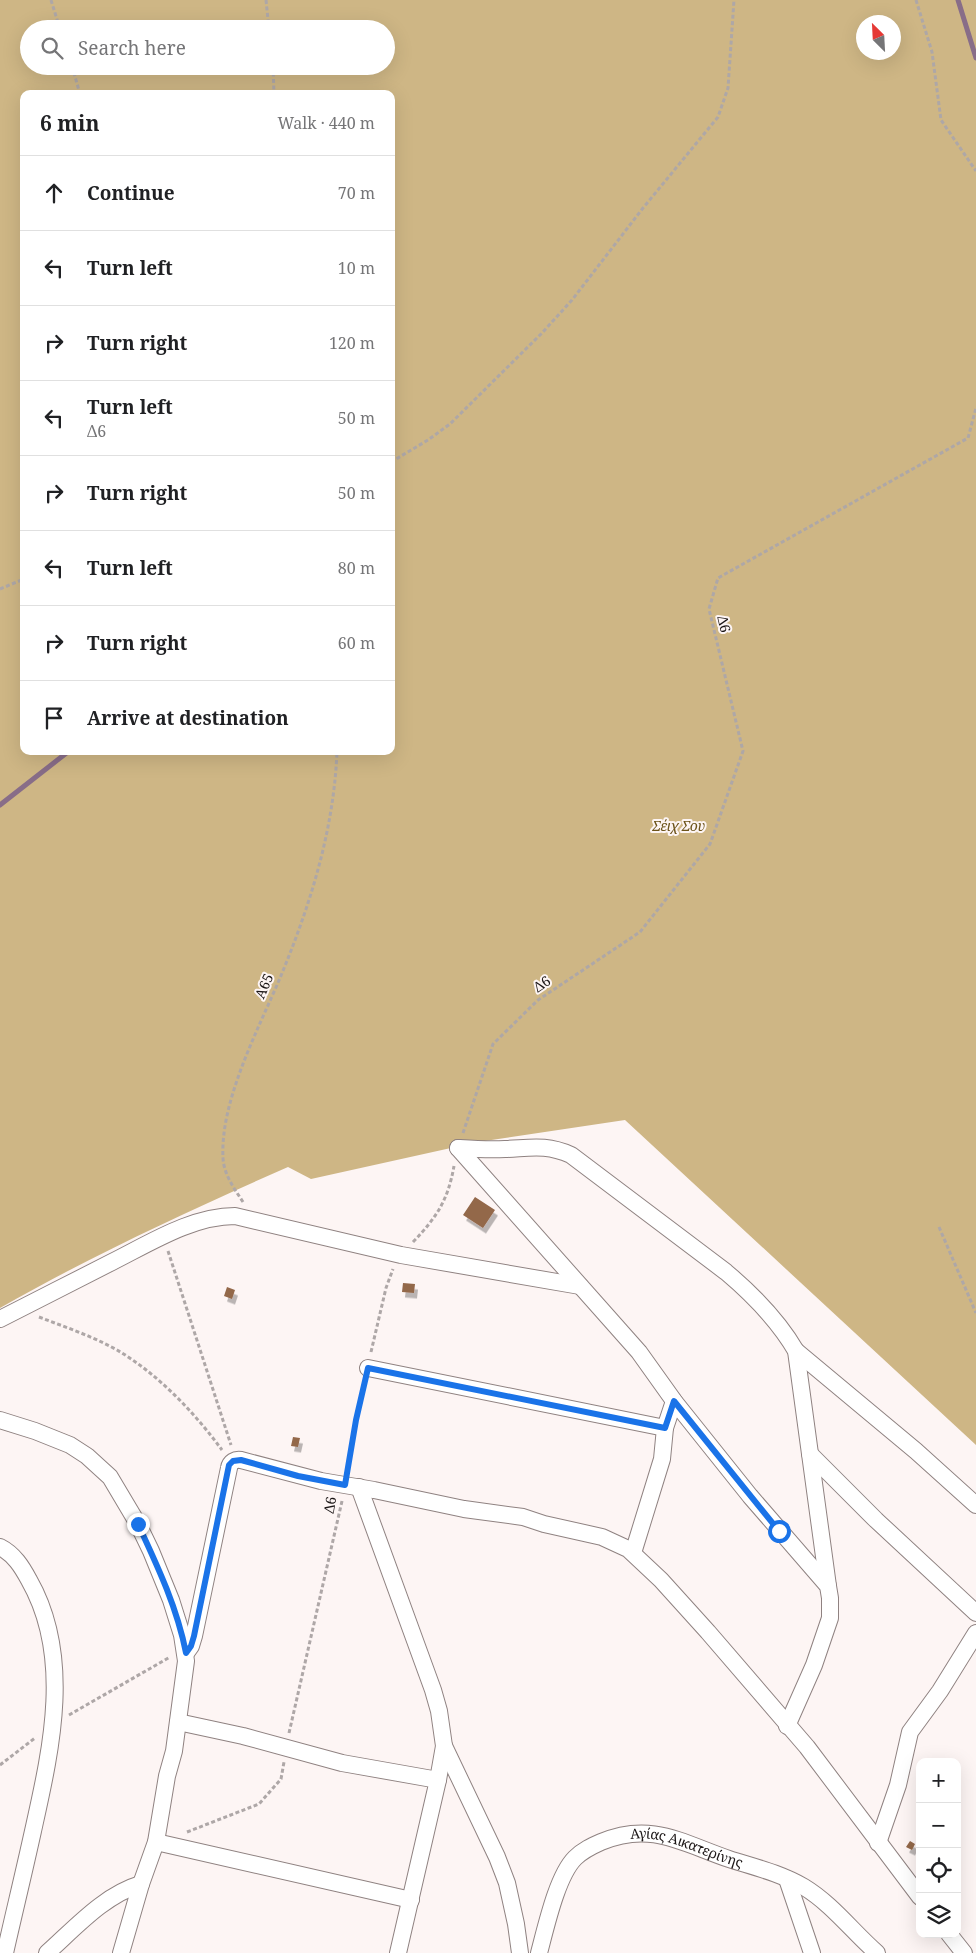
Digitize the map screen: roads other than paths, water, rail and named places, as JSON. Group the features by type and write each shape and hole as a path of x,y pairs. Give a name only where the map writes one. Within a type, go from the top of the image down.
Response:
{"street":[{"path":"828,1586 750,1496 674,1401 639,1352 458,1148 505,1150 542,1146 557,1149 571,1155 741,1284 777,1323 796,1351 916,1451 976,1506"},
{"path":"0,1319 164,1236 199,1222 223,1216 235,1216 401,1255 580,1286"},
{"path":"787,1726 807,1683 828,1626 830,1608 796,1351"},
{"path":"368,1368 665,1428"},
{"path":"633,1553 662,1459 665,1428 674,1401"},
{"path":"0,1420 36,1431 70,1445 87,1456 110,1477 138,1524 154,1559 171,1600 182,1635 186,1653 163,1844 141,1884 121,1953"},
{"path":"810,1454 890,1534 976,1613"},
{"path":"186,1653 191,1646 194,1636 206,1573 233,1461 250,1462 304,1477 464,1509 523,1517 544,1524 602,1537 633,1553 708,1632 807,1747 917,1893"},
{"path":"352,1486 433,1690 439,1711 444,1746 497,1857 507,1883 520,1953"},
{"path":"0,1546 17,1560 36,1593 48,1626 55,1678 52,1724 39,1802 5,1953"},
{"path":"878,1843 898,1785 910,1732 940,1691 976,1633"},
{"path":"178,1722 211,1728 342,1763 438,1780"},
{"path":"398,1953 438,1780 444,1746"},
{"name":"Αγίας Αικατερίνης","path":"539,1953 549,1917 570,1864 582,1852 612,1838 634,1833 651,1833 673,1838 787,1879 818,1896 877,1953"},
{"path":"163,1844 411,1900"},
{"path":"787,1879 812,1953"},
{"path":"47,1953 102,1906 129,1888 141,1884"},
{"path":"807,1937 820,1953"},
{"path":"952,1938 964,1953"}],"waterway":[{"path":"958,0 976,58"},
{"path":"0,805 64,755"}],"park label":[{"name":"Σέιχ Σου","path":"679,826"}]}
